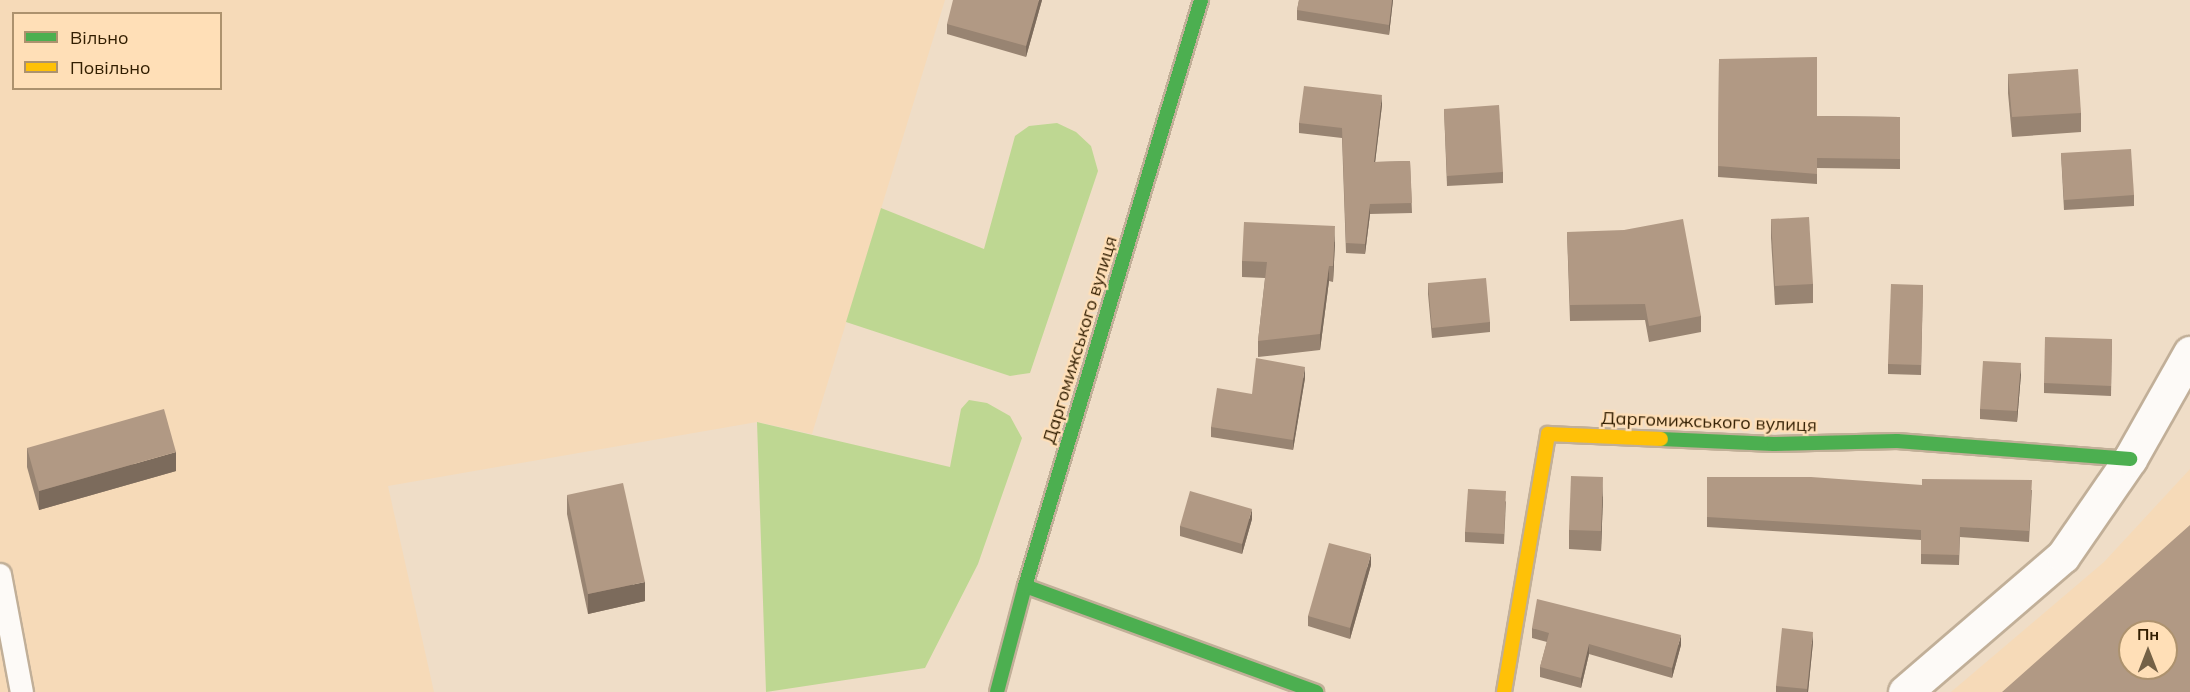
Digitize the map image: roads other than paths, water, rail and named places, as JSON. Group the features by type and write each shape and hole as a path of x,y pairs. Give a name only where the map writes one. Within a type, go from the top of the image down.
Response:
{"street":[{"name":"Даргомижського вулиця","path":"997,692 1025,586 1201,0"},
{"path":"1905,692 2063,556 2130,459 2190,353"},
{"name":"Даргомижського вулиця","path":"1504,692 1548,434 1774,444 1897,441 2130,459"},
{"path":"1025,586 1316,692"}],"lane":[{"path":"0,575 22,692"}]}
